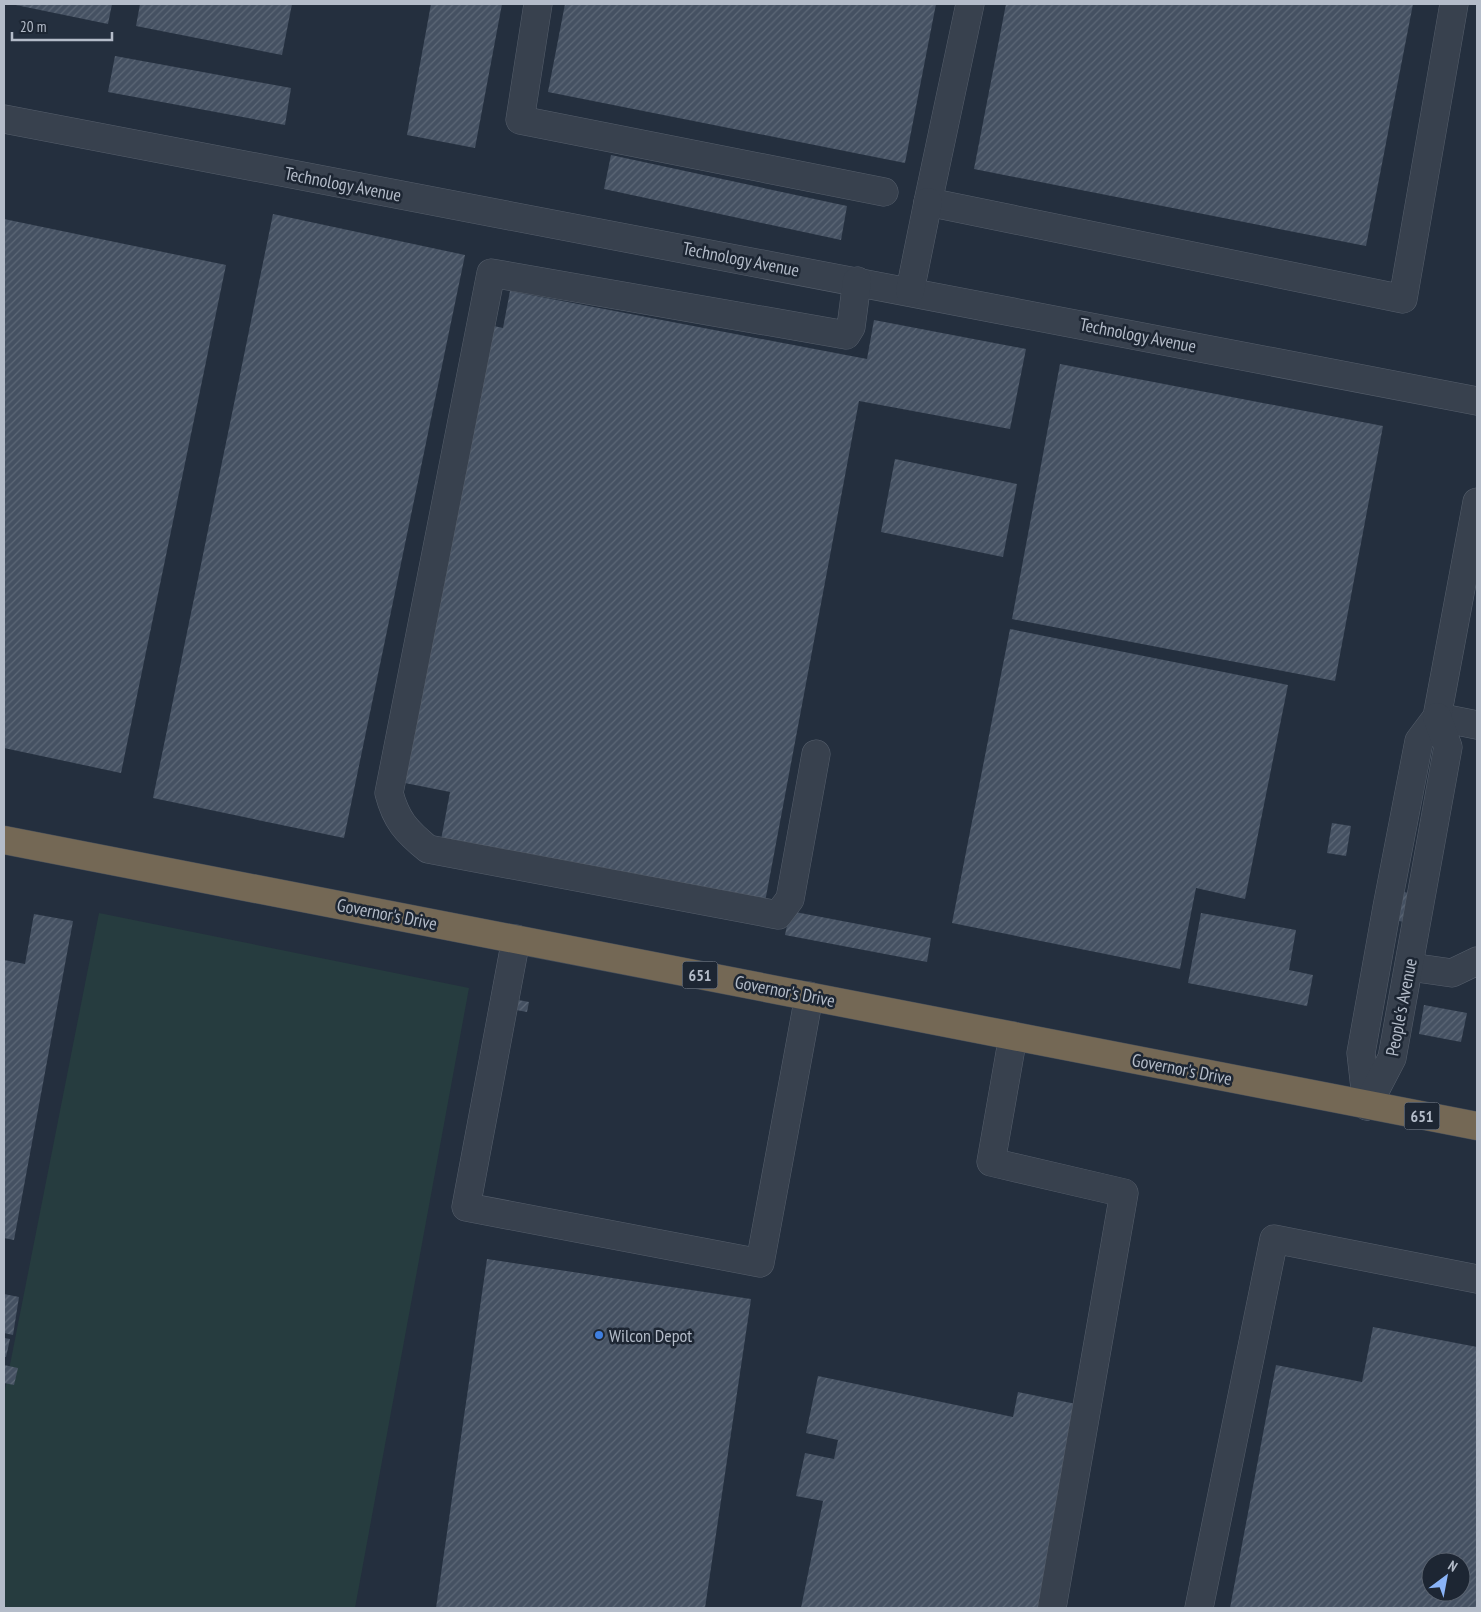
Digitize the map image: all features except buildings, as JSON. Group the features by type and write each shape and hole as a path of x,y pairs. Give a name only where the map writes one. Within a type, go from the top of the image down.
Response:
{"highway":[{"name":"Governor's Drive","path":"4,840 1477,1126"}],"street":[{"path":"538,4 520,120 884,192"},
{"path":"910,291 970,4"},
{"path":"928,202 1403,299 1454,4"},
{"name":"Technology Avenue","path":"4,119 1477,400"},
{"path":"816,754 790,898 778,914 428,849 408,833 394,812 389,793 491,273 846,335 851,327 857,281"},
{"name":"People's Avenue","path":"1367,1106 1361,1052 1387,906 1418,741 1437,717 1477,502"},
{"path":"1437,717 1477,725"},
{"name":"People's Avenue","path":"1367,1106 1392,1058 1410,967 1448,747 1437,717"},
{"path":"516,939 466,1207 760,1263 809,996"},
{"path":"1410,967 1452,973 1477,961"},
{"path":"1014,1036 991,1162 1124,1193 1052,1608"},
{"path":"1199,1608 1274,1239 1477,1279"}],"green space":[{"path":"99,913 469,988 355,1608 4,1608 4,1395"}],"place":[{"name":"Wilcon Depot","path":"599,1335"}]}
